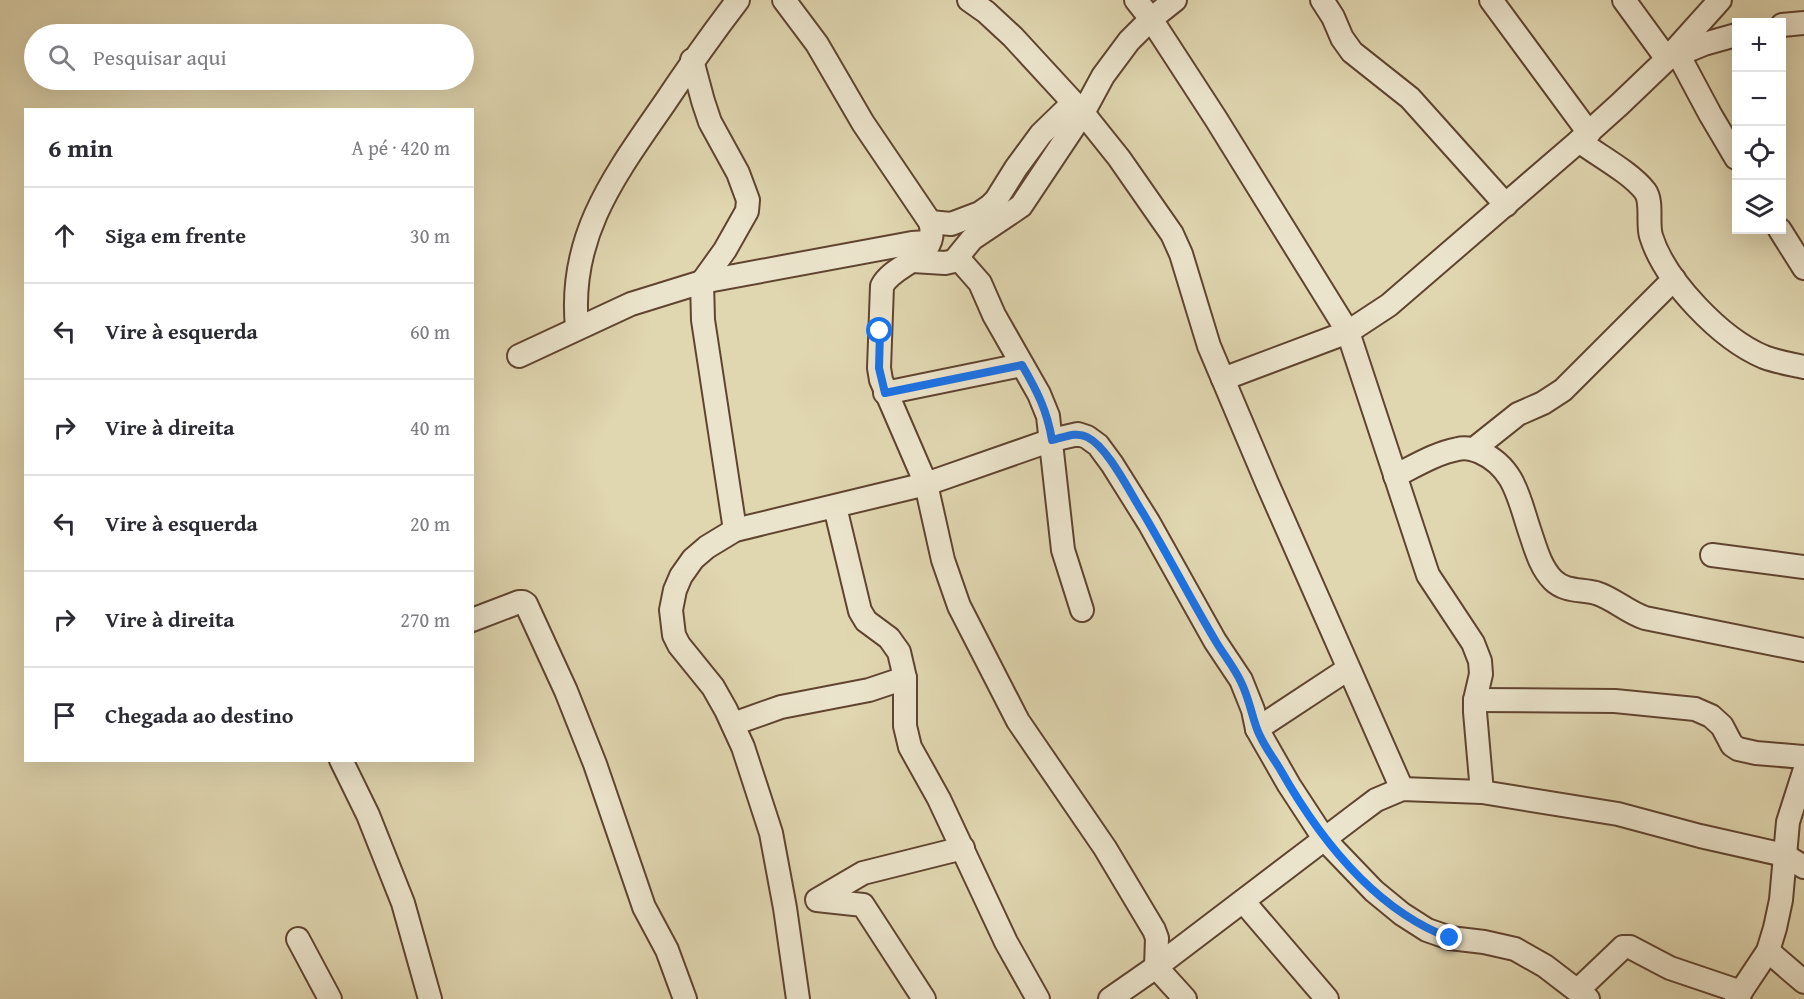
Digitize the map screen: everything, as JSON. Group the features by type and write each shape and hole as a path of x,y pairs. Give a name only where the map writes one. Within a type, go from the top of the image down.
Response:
{"street":[{"path":"577,327 576,280 589,228 627,158 692,60 738,0"},
{"path":"784,0 817,44 930,232"},
{"path":"969,0 1013,37 1078,108 1119,158 1172,234 1181,254 1202,326 1223,379 1402,789"},
{"path":"1136,0 1151,19 1216,119 1348,332 1428,575 1473,643 1480,661 1482,674 1475,700 1475,712 1482,792"},
{"path":"913,261 945,263 958,258 972,239 1021,206 1078,108 1129,41 1175,0"},
{"path":"1322,0 1352,52 1410,98 1506,205"},
{"path":"1491,0 1584,137 1647,193 1651,237 1674,279 1698,308 1726,333 1764,357 1804,367"},
{"path":"1624,0 1672,56 1732,150"},
{"path":"1223,379 1348,332 1389,305 1584,137 1672,56 1720,0"},
{"path":"1672,56 1732,36"},
{"path":"692,60 710,122 738,173 748,200 747,211 725,250 702,282 702,321 735,530"},
{"path":"519,356 577,327 644,299 702,282 912,243 930,232 980,213 996,200 1041,134 1078,108"},
{"path":"930,232 913,261 891,274 882,286 879,368 885,393 926,484 943,560 959,606 1018,721 1105,848 1154,930 1157,938 1156,967 1185,999"},
{"path":"1783,234 1804,268"},
{"path":"958,258 980,283 994,315 1039,394 1048,416 1064,550 1082,610"},
{"path":"1474,449 1518,414 1543,403 1563,390 1674,279"},
{"path":"885,393 1022,365"},
{"path":"798,999 786,908 765,813 743,747 713,687 679,645 674,635 671,610 675,590 681,576 707,547 735,530 926,484 1052,440 1078,434 1098,445 1149,523 1215,641 1241,680 1253,710 1257,729 1289,785 1325,840 1374,891 1402,914 1427,930 1450,938 1515,949 1545,966 1583,995 1623,947 1640,950 1670,968 1738,995 1768,951 1775,928 1781,900 1788,822 1804,772"},
{"path":"1395,476 1443,453 1460,448 1474,449 1490,456 1506,469 1513,482 1545,570 1553,580 1564,587 1596,593 1645,618 1804,650"},
{"path":"835,507 860,611 866,621 896,644 905,678 905,726 910,747 963,848 1006,942 1038,999"},
{"path":"1712,555 1804,567"},
{"path":"474,619 519,602 526,604 595,764 644,907 667,950 685,999"},
{"path":"1257,729 1348,669"},
{"path":"733,724 781,707 869,690 905,678"},
{"path":"1475,700 1616,700 1695,709 1711,716 1722,726 1732,745 1738,749 1756,753 1804,757"},
{"path":"342,762 368,815 403,903 430,999"},
{"path":"1110,999 1156,967 1376,800 1402,789 1482,792 1618,814 1784,855 1804,867"},
{"path":"786,908 817,900 863,873 963,848"},
{"path":"817,900 863,905 924,999"},
{"path":"1243,901 1327,999"},
{"path":"298,939 330,999"},
{"path":"1768,951 1804,982"}],"route":[{"path":"880,331 879,368 885,393 1022,365 1039,394 1048,416 1052,440 1078,434 1098,445 1149,523 1215,641 1241,680 1253,710 1257,729 1289,785 1325,840 1374,891 1402,914 1427,930 1450,938"}]}
